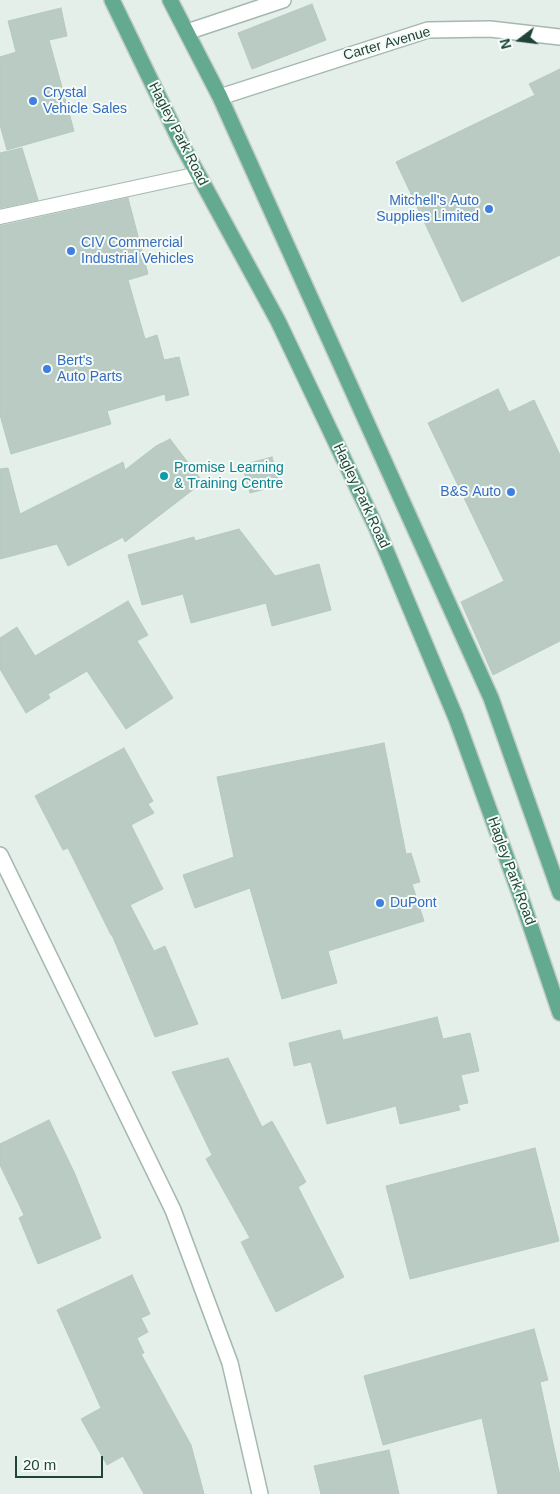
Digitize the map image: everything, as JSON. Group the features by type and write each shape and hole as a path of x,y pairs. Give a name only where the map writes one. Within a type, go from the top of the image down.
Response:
{"main road":[{"name":"Hagley Park Road","path":"112,0 181,143 278,322 378,529 456,718 516,883 560,1013"},
{"path":"170,0 220,97 491,698 559,890"}],"street":[{"path":"187,32 283,0"},
{"name":"Carter Avenue","path":"220,97 428,30 490,29 560,37"},
{"path":"0,855 174,1210 230,1364 260,1494"}],"lane":[{"path":"0,218 198,174"}],"building":[{"path":"312,4 326,40 252,69 238,33"},
{"name":"Crystal Vehicle Sales","path":"61,8 67,36 49,40 74,131 7,150 0,125 0,57 16,52 8,21"},
{"name":"Mitchell's Auto Supplies Limited","path":"560,69 560,255 462,302 396,162 535,95 529,84"},
{"path":"22,148 38,200 0,208 0,153"},
{"path":"128,198 148,274 128,280 145,339 157,335 164,360 179,357 189,395 166,401 165,394 107,411 111,424 11,454 0,415 0,226"},
{"name":"B&S Auto","path":"498,389 509,412 534,400 560,455 560,641 493,675 461,602 504,581 428,423"},
{"path":"170,439 203,482 125,542 123,537 68,566 57,544 0,559 0,469 8,468 20,514 123,462 125,470 156,446"},
{"path":"272,457 280,485 250,493 242,465"},
{"path":"239,529 275,576 319,564 331,610 272,626 266,603 191,623 183,594 142,605 128,555 194,537 195,541"},
{"path":"128,601 148,635 137,641 173,698 126,729 87,671 48,694 50,698 26,713 0,669 0,638 17,627 35,656"},
{"path":"384,743 406,854 411,853 420,882 412,884 424,921 328,951 337,983 282,999 250,888 195,908 183,875 234,857 217,777"},
{"path":"124,748 153,801 148,804 154,813 131,825 163,889 130,905 154,951 165,946 198,1024 155,1037 112,935 68,848 63,850 35,796"},
{"path":"437,1017 443,1039 470,1033 479,1071 461,1075 468,1103 458,1105 460,1110 400,1124 396,1106 327,1124 311,1062 294,1066 289,1043 340,1030 343,1040"},
{"path":"228,1058 262,1127 272,1121 306,1182 298,1187 344,1277 276,1312 241,1242 250,1238 206,1159 212,1155 172,1072"},
{"path":"49,1120 74,1172 101,1238 38,1264 19,1218 24,1215 0,1165 0,1144"},
{"path":"535,1148 559,1241 410,1279 386,1186"},
{"path":"132,1275 150,1314 141,1318 148,1332 137,1338 144,1353 141,1354 191,1445 204,1494 144,1494 123,1456 107,1465 81,1419 101,1408 57,1310"},
{"path":"534,1329 548,1380 540,1382 560,1476 560,1494 498,1494 482,1418 383,1445 364,1376"},
{"path":"389,1450 399,1494 321,1494 314,1466"}],"place":[{"name":"Crystal Vehicle Sales","path":"33,101"},
{"name":"Mitchell's Auto Supplies Limited","path":"489,209"},
{"name":"CIV Commercial Industrial Vehicles","path":"71,251"},
{"name":"Bert's Auto Parts","path":"47,369"},
{"name":"Promise Learning & Training Centre","path":"164,476"},
{"name":"B&S Auto","path":"511,492"},
{"name":"DuPont","path":"380,903"}]}
